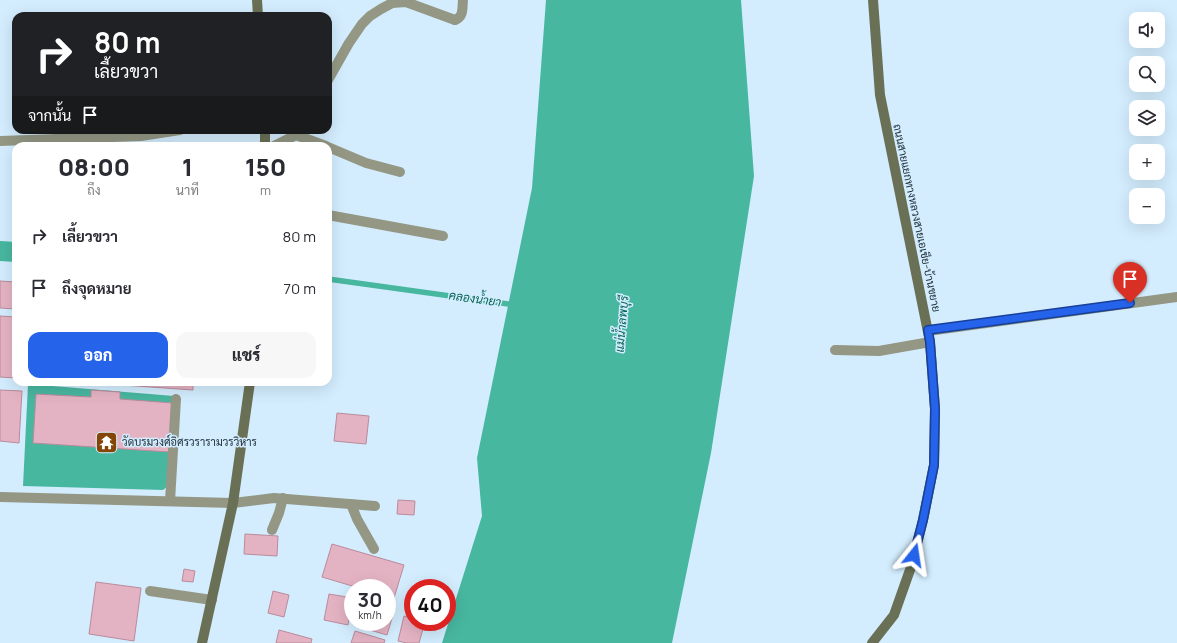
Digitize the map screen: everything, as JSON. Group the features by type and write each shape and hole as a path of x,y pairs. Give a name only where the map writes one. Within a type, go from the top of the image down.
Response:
{"street":[{"path":"256,0 258,12"},
{"path":"332,73 362,24 370,16 392,3 406,2 455,20 459,19 462,15 463,0"},
{"name":"ถนนสายแยกทางหลวงสายเอเชีย-บ้านขยาย","path":"872,643 894,615 911,567 923,520 934,465 935,409 928,330 880,95 873,0"},
{"path":"0,141 141,136 154,134"},
{"path":"281,142 296,134"},
{"path":"300,134 318,142"},
{"path":"332,148 366,163 400,172"},
{"path":"332,216 443,236"},
{"path":"928,330 1177,297"},
{"path":"835,350 878,351 930,342"},
{"path":"202,643 233,504 249,386"},
{"path":"170,502 176,399"},
{"path":"0,497 233,504 283,498 375,506"},
{"path":"272,530 283,498"},
{"path":"352,504 357,519 374,549"},
{"path":"150,591 212,600"}],"water":[{"name":"แม่น้ำลพบุรี","path":"546,0 741,0 754,176 711,453 672,643 442,643 446,631 456,631 456,599 482,516 477,458 532,188"},
{"path":"28,386 52,386 174,396 170,484 163,490 23,486"}],"building":[{"path":"0,281 12,282 12,309 0,308"},
{"path":"0,316 12,317 12,378 0,377"},
{"path":"136,386 193,386 193,390"},
{"path":"0,390 22,391 19,443 0,441"},
{"path":"91,390 120,392 120,399 173,403 170,452 33,443 36,394 91,397"},
{"path":"337,413 369,416 366,444 334,441"},
{"path":"398,500 415,501 414,515 397,514"},
{"path":"245,534 278,536 277,556 244,554"},
{"path":"332,544 404,565 396,591 396,579 344,579 344,584 322,577"},
{"path":"184,569 195,571 193,582 182,581"},
{"path":"96,582 141,588 134,641 89,634"},
{"path":"273,591 289,595 284,617 268,613"},
{"path":"329,594 344,596 344,624 324,620"},
{"path":"404,616 404,631 422,631 419,643 398,641"},
{"path":"279,630 312,639 311,643 276,643"},
{"path":"355,631 385,640 384,643 351,643"},
{"path":"373,631 388,631 387,635"}],"waterway":[{"name":"คลองน้ำยา","path":"0,251 12,252"},
{"name":"คลองน้ำยา","path":"332,280 516,305"}],"place":[{"name":"วัดบรมวงศ์อิศรวรารามวรวิหาร","path":"107,442"}],"route":[{"path":"914,555 934,465 935,409 928,330 1130,303"}]}
